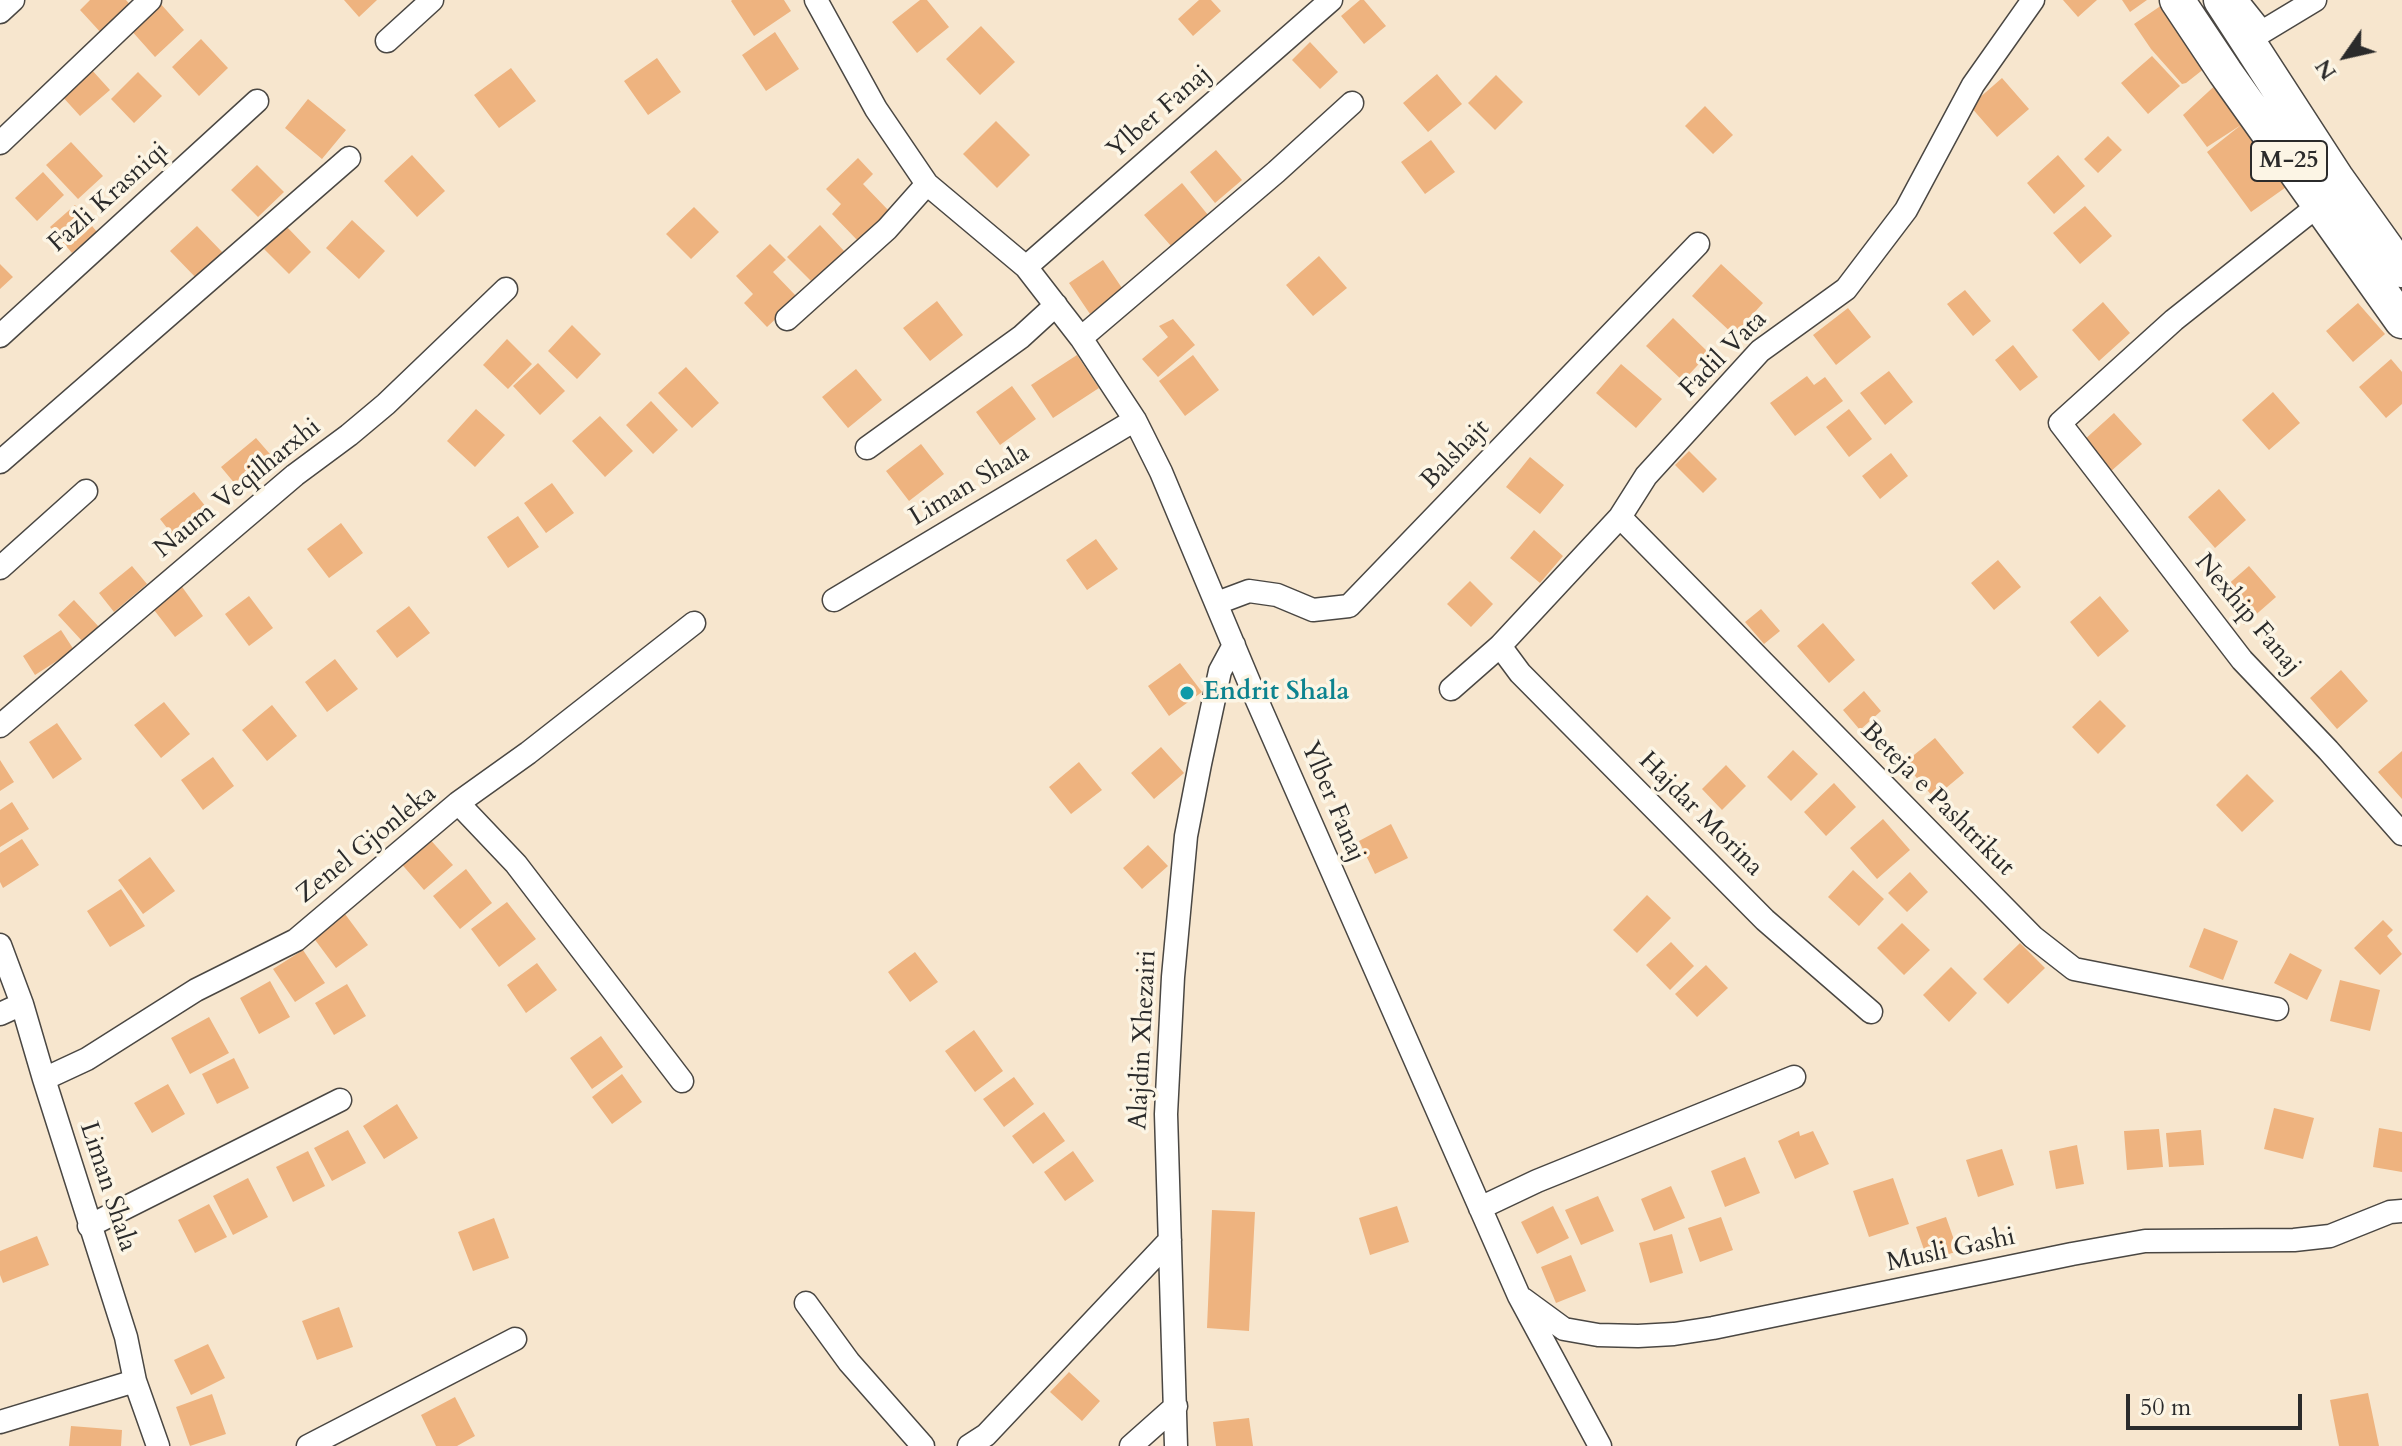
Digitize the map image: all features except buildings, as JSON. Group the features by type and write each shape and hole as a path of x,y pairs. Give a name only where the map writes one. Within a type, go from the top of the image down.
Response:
{"main road":[{"name":"M-25","path":"2177,0 2402,321"},
{"name":"M-25","path":"2221,0 2337,179 2402,270"}],"street":[{"path":"0,12 13,0"},
{"path":"0,143 150,0"},
{"path":"387,41 432,0"},
{"name":"Ylber Fanaj","path":"816,0 876,109 927,184 1026,267 1081,338 1135,420 1161,472 1393,1014 1519,1296 1600,1446"},
{"name":"Ylber Fanaj","path":"1026,267 1331,0"},
{"name":"Fadil Vata","path":"1451,689 1500,646 1620,517 1646,476 1760,351 1846,289 1906,210 1973,85 2033,0"},
{"path":"2236,0 2262,32 2315,0"},
{"name":"Fazli Krasniqi","path":"0,336 257,101"},
{"path":"1081,338 1352,103"},
{"path":"0,462 349,158"},
{"path":"787,319 887,229 927,184"},
{"name":"Nexhip Fanaj","path":"2320,204 2174,320 2060,423 2242,660 2402,834"},
{"name":"Balshajt","path":"1217,603 1249,591 1277,595 1313,610 1349,606 1698,244"},
{"name":"Naum Veqilharxhi","path":"0,726 295,475 386,404 506,289"},
{"path":"867,448 1021,337 1056,305"},
{"name":"Liman Shala","path":"834,600 1135,420"},
{"path":"0,568 86,491"},
{"name":"Beteja e Pashtrikut","path":"1620,517 2033,937 2074,969 2277,1009"},
{"path":"458,803 528,753 694,623"},
{"name":"Alajdin Xhezairi","path":"1176,1446 1167,1098 1173,977 1186,836 1217,681 1234,645"},
{"name":"Hajdar Morina","path":"1500,646 1520,673 1765,920 1871,1012"},
{"name":"Zenel Gjonleka","path":"44,1079 87,1059 196,990 296,940 458,803 516,864 682,1081"},
{"name":"Liman Shala","path":"0,945 22,1004 126,1337 135,1381 158,1446"},
{"path":"0,1014 22,1004"},
{"path":"1480,1208 1537,1181 1794,1077"},
{"path":"89,1226 340,1100"},
{"name":"Musli Gashi","path":"1519,1296 1564,1329 1598,1335 1674,1334 2145,1241 2294,1240 2330,1236 2390,1212 2402,1211"},
{"path":"969,1446 996,1425 1170,1240"},
{"path":"806,1303 849,1362 923,1446"},
{"path":"308,1446 515,1339"},
{"path":"0,1422 135,1381"},
{"path":"1131,1446 1176,1406"}],"place":[{"name":"Endrit Shala","path":"1187,693"}]}
